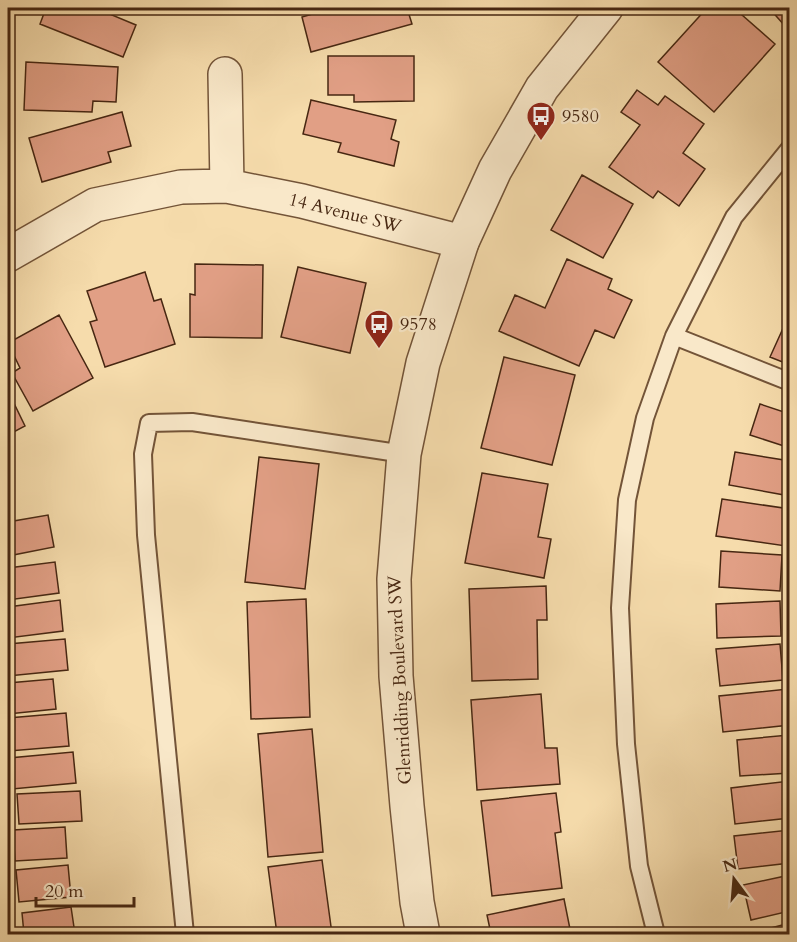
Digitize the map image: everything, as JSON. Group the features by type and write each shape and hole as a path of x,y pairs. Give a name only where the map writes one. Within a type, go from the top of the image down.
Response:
{"street":[{"name":"Glenridding Boulevard SW","path":"423,934 417,902 396,676 394,579 404,454 423,363 462,242 495,170 542,88 606,8"},
{"path":"225,74 227,186"},
{"name":"14 Avenue SW","path":"8,255 95,205 181,187 227,186 302,201 462,242"}],"lane":[{"path":"656,934 639,866 626,744 620,608 627,500 645,418 674,336 734,217 789,148"},
{"path":"674,336 789,381"},
{"path":"185,934 146,535 143,454 149,423 192,422 404,454"}],"building":[{"path":"46,8 110,8 107,13 136,25 123,57 40,24"},
{"path":"138,8 150,8 142,13"},
{"path":"322,8 407,8 412,24 311,52 302,17 323,11"},
{"path":"707,8 734,8 775,44 714,112 658,62"},
{"path":"769,8 790,8 790,23 785,26"},
{"path":"328,56 414,56 414,101 354,102 354,95 328,95"},
{"path":"26,62 118,67 116,102 93,101 92,112 24,110"},
{"path":"637,90 658,105 665,96 704,124 683,153 705,169 679,206 658,191 653,198 609,167 640,125 621,112"},
{"path":"311,100 396,120 391,139 399,142 394,166 338,152 341,143 303,134"},
{"path":"122,112 131,146 108,152 111,162 42,182 29,138"},
{"path":"582,175 633,204 603,258 551,230"},
{"path":"567,259 612,279 608,289 632,300 614,338 595,330 579,366 499,331 515,295 545,308"},
{"path":"195,264 263,265 262,338 190,337 190,294 195,295"},
{"path":"298,267 366,283 350,353 281,337"},
{"path":"145,272 154,301 161,299 175,344 105,367 90,322 97,320 87,291"},
{"path":"59,315 93,378 33,411 12,373 20,368 8,343"},
{"path":"785,324 790,326 790,365 770,357"},
{"path":"504,357 575,375 552,465 481,448"},
{"path":"8,391 25,426 8,435"},
{"path":"760,404 790,414 790,448 750,435"},
{"path":"735,452 790,461 790,496 729,485"},
{"path":"259,457 319,464 305,589 245,582"},
{"path":"482,473 548,484 538,537 551,539 544,578 465,563"},
{"path":"722,499 790,509 786,546 716,536"},
{"path":"48,515 54,547 8,556 8,522"},
{"path":"721,551 782,555 780,591 719,587"},
{"path":"55,562 59,593 8,600 8,568"},
{"path":"546,586 547,620 537,620 538,679 472,681 469,589"},
{"path":"306,599 310,717 251,719 247,602"},
{"path":"60,600 63,631 8,638 8,607"},
{"path":"780,601 781,636 717,638 716,604"},
{"path":"65,639 68,670 8,676 8,644"},
{"path":"780,644 783,680 720,686 716,649"},
{"path":"53,679 56,709 8,714 8,683"},
{"path":"788,689 790,725 723,732 719,696"},
{"path":"541,694 545,748 557,748 560,784 477,790 471,700"},
{"path":"66,713 69,746 9,751 8,718"},
{"path":"312,729 323,852 268,857 258,734"},
{"path":"789,735 790,773 740,776 737,740"},
{"path":"73,752 76,783 12,789 9,758"},
{"path":"790,781 790,818 735,824 731,788"},
{"path":"80,791 82,821 19,824 17,794"},
{"path":"556,793 561,832 555,833 562,888 492,896 481,801"},
{"path":"65,827 67,858 15,861 13,830"},
{"path":"790,830 790,863 738,869 734,836"},
{"path":"322,860 332,934 277,934 268,867"},
{"path":"68,865 71,897 19,902 16,870"},
{"path":"790,875 790,911 751,920 743,885"},
{"path":"564,899 571,934 491,934 487,915"},
{"path":"71,907 75,934 24,934 22,913"},
{"path":"790,923 790,934 752,934 752,933"}],"place":[{"name":"9580","path":"541,142"},
{"name":"9578","path":"379,350"}]}
